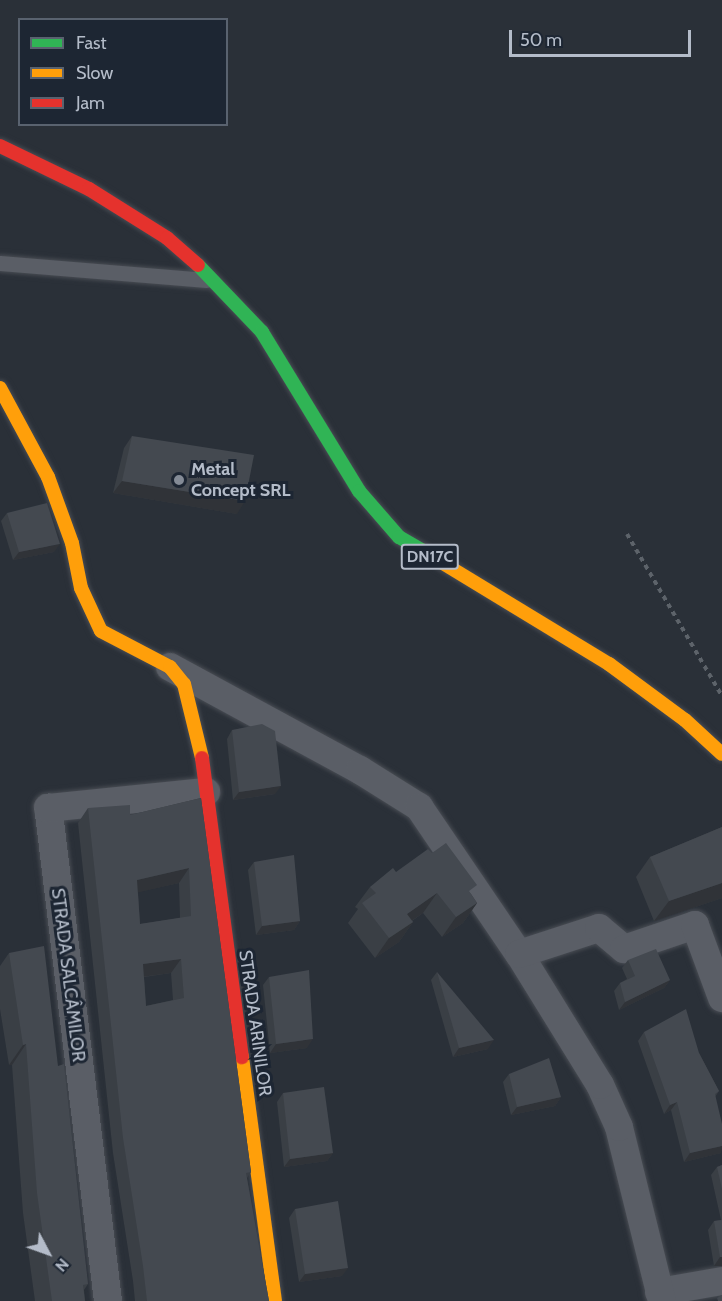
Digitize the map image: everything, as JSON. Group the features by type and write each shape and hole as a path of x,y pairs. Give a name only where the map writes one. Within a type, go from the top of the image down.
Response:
{"street":[{"name":"DN17C","path":"0,146 89,189 167,238 215,280 262,332 359,490 399,537 609,663 685,720 722,754"},
{"path":"0,388 48,477 72,543 81,588 101,631 360,770 419,807 519,954 600,1085 619,1127 661,1296 722,1281"},
{"name":"STRADA ARINILOR","path":"170,667 184,684 201,749 274,1301"},
{"name":"STRADA SALCÂMILOR","path":"108,1301 48,808 206,792"},
{"path":"519,954 599,928 624,949 695,925 722,998"}],"lane":[{"path":"0,263 215,280"}],"path":[{"path":"627,534 722,696"}],"building":[{"name":"Metal Concept SRL","path":"132,436 254,455 245,501 122,481"},
{"path":"47,503 60,544 19,552 7,513"},
{"path":"262,724 275,731 281,786 239,792 232,730"},
{"path":"201,798 251,1172 246,1173 269,1301 147,1301 123,1138 88,808 130,805 130,815","holes":["189,868 191,916 140,924 137,880","181,959 184,998 146,1006 143,964"]},
{"path":"722,827 722,883 669,901 650,857"},
{"path":"446,843 477,885 469,891 477,903 456,917 437,893 407,914 413,922 389,938 362,903 376,893 370,887 393,868 396,872 428,849 432,853"},
{"path":"294,855 300,921 262,926 254,862"},
{"path":"44,946 58,1066 64,1064 88,1284 83,1285 85,1301 52,1301 37,1193 26,1044 23,1045 9,953"},
{"path":"656,949 670,980 625,1002 620,983 635,976 628,960"},
{"path":"309,970 313,1039 276,1044 269,977"},
{"path":"437,972 494,1040 459,1048"},
{"path":"686,1009 699,1053 719,1091 715,1094 722,1124 722,1146 690,1153 677,1102 670,1105 644,1032"},
{"path":"549,1058 561,1097 517,1107 509,1074"},
{"path":"324,1087 333,1153 290,1159 283,1093"},
{"path":"722,1165 722,1189 717,1167"},
{"path":"338,1201 348,1268 305,1274 295,1209"},
{"path":"722,1220 722,1257 720,1257 714,1221"}],"traffic: fast":[{"path":"198,265 262,332 359,491 399,537 423,551"}],"traffic: slow":[{"path":"0,388 48,477 72,543 81,588 101,631 170,667 184,684 202,758"},
{"path":"423,551 609,664 685,720 722,754"},
{"path":"242,1057 275,1301"}],"traffic: jam":[{"path":"0,146 89,189 167,238 198,265"},
{"path":"202,758 242,1057"}],"place":[{"name":"Metal Concept SRL","path":"179,480"}]}
